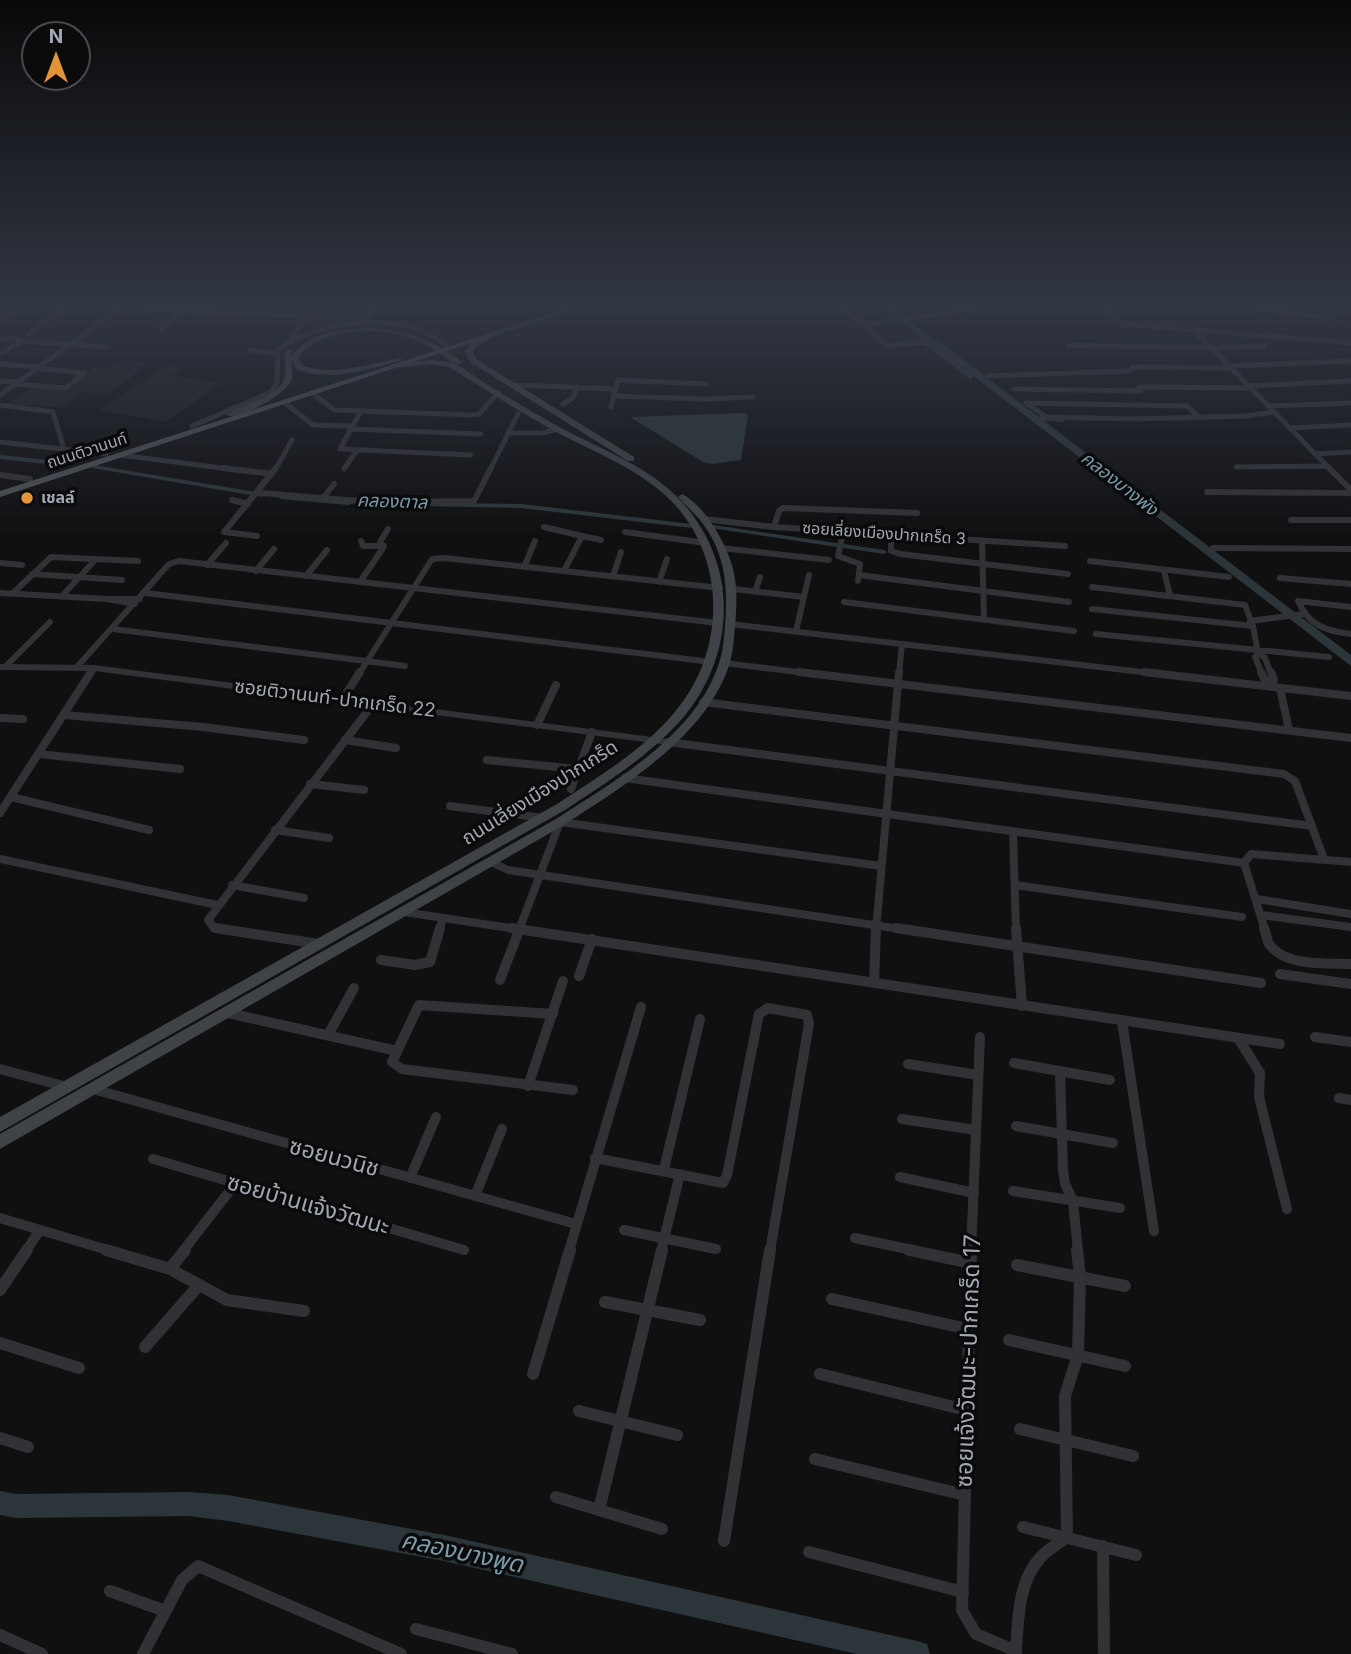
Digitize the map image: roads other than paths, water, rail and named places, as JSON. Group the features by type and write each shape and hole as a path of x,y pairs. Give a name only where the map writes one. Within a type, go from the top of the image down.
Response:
{"main road":[{"path":"230,415 270,396 285,383"},
{"name":"ถนนติวานนท์","path":"0,488 328,383"},
{"name":"ถนนติวานนท์","path":"0,494 341,383"},
{"name":"ถนนเลี่ยงเมืองปากเกร็ด","path":"0,1142 560,821 649,762 704,702 724,663 724,623 720,588 706,542 683,507 621,457 558,429 482,383"},
{"path":"497,383 621,457"},
{"name":"ถนนเลี่ยงเมืองปากเกร็ด","path":"0,1125 543,818 638,755 690,700 711,662 733,589 730,567 721,548 704,519 671,488 513,383"}],"street":[{"path":"0,395 16,383"},
{"path":"18,383 66,388 72,383"},
{"path":"192,426 271,392 277,383"},
{"path":"611,407 618,383"},
{"path":"688,383 706,384"},
{"path":"1245,383 1351,491"},
{"path":"1014,388 1141,391 1138,387 1249,387 1314,383"},
{"path":"516,385 615,389"},
{"path":"563,404 573,398 577,387"},
{"path":"312,393 333,409 475,415 498,393"},
{"path":"613,397 753,397"},
{"path":"284,402 313,425 481,435"},
{"path":"1268,406 1351,403"},
{"path":"1200,418 1187,406 1026,404 1046,417 1200,418 1275,412"},
{"path":"0,405 52,412 64,449"},
{"path":"361,411 340,449 471,455"},
{"path":"232,500 256,497 371,502 474,501 519,414"},
{"path":"1290,428 1351,425"},
{"path":"508,433 543,433 558,429"},
{"path":"257,536 231,535 224,532 256,497 283,460 292,440"},
{"path":"1,443 106,454"},
{"path":"344,469 357,450"},
{"path":"1315,454 1351,452"},
{"path":"120,455 272,474"},
{"path":"1236,467 1328,466"},
{"path":"0,475 30,479"},
{"path":"1340,479 1351,478"},
{"path":"323,498 334,484"},
{"path":"1207,492 1351,491"},
{"path":"774,527 779,511 783,508 917,513"},
{"name":"ซอยเลี่ยงเมืองปากเกร็ด 3","path":"704,519 774,527 1065,546"},
{"path":"1291,520 1351,520"},
{"path":"544,527 601,540"},
{"path":"384,546 380,542 388,529"},
{"path":"625,532 706,542"},
{"path":"842,532 838,556 858,563 858,578 1069,601"},
{"path":"891,535 891,551 894,553 1068,574"},
{"path":"564,571 582,536"},
{"path":"361,541 363,546 384,546"},
{"path":"524,567 535,541"},
{"path":"982,541 984,620"},
{"path":"207,565 226,543"},
{"path":"360,582 384,546"},
{"path":"721,548 829,560"},
{"path":"1213,548 1351,549"},
{"path":"256,570 274,550"},
{"path":"306,576 327,550"},
{"path":"613,576 621,552"},
{"path":"13,593 51,557 138,561"},
{"path":"342,700 411,588 429,562 437,558 720,588"},
{"path":"62,596 95,559"},
{"path":"659,582 667,559"},
{"path":"1090,561 1229,577"},
{"path":"76,668 173,562 1351,696"},
{"path":"0,563 22,565"},
{"path":"1164,571 1170,595"},
{"path":"32,574 122,580"},
{"path":"796,631 809,575"},
{"path":"755,592 760,577"},
{"path":"1280,578 1351,584"},
{"path":"1092,587 1245,605 1252,624 1257,651 1255,657 1264,679 1270,685"},
{"path":"733,589 804,597"},
{"path":"0,593 137,601"},
{"path":"146,593 711,662"},
{"path":"1351,607 1298,601 1303,614 1323,631 1351,634"},
{"path":"844,602 1074,631"},
{"path":"1092,609 1252,624 1303,614"},
{"path":"3,667 50,622"},
{"path":"113,629 405,666"},
{"path":"1096,634 1329,657"},
{"path":"874,983 875,924 902,644"},
{"path":"724,663 1351,738"},
{"name":"ซอยติวานนท์-ปากเกร็ด 22","path":"3,667 94,668 668,743"},
{"path":"0,813 94,668"},
{"path":"537,725 556,685"},
{"path":"1280,688 1289,730"},
{"path":"704,702 1284,774 1295,781 1324,859"},
{"path":"320,944 214,928 208,920 232,885 373,704"},
{"path":"65,715 203,727 304,740"},
{"path":"0,718 23,719"},
{"path":"571,789 592,732"},
{"path":"345,740 396,748"},
{"path":"668,743 1312,826"},
{"path":"39,754 180,769"},
{"path":"487,760 578,769"},
{"path":"625,778 1244,863"},
{"path":"310,784 364,790"},
{"path":"11,797 149,830"},
{"path":"450,806 543,818"},
{"path":"500,980 560,821 880,866"},
{"path":"275,830 329,838"},
{"path":"1013,832 1022,1006"},
{"path":"1244,863 1251,854 1258,853 1351,862"},
{"path":"0,859 217,905"},
{"path":"491,862 500,868 1261,983"},
{"path":"1244,863 1269,944 1275,951 1296,959 1351,964"},
{"path":"232,885 304,898"},
{"path":"1016,885 1242,917"},
{"path":"1257,899 1351,914"},
{"path":"404,912 1280,1044"},
{"path":"1261,915 1351,927"},
{"path":"381,960 415,965 430,962 443,918"},
{"path":"579,976 592,939"},
{"path":"1280,974 1351,984"},
{"path":"528,1086 563,981"},
{"path":"328,1035 354,988"},
{"path":"553,1014 419,1005 392,1062 401,1069 573,1090"},
{"path":"533,1374 641,1007"},
{"path":"595,1158 664,1169 723,1183 727,1175 759,1014 768,1008 807,1015 809,1024 724,1541"},
{"path":"228,1013 397,1051"},
{"path":"664,1169 701,1019"},
{"path":"1122,1021 1154,1231"},
{"name":"ซอยแจ้งวัฒนะ-ปากเกร็ด 17","path":"980,1037 968,1329 962,1610 967,1627 973,1634 1016,1653"},
{"path":"1315,1037 1351,1042"},
{"path":"1238,1038 1261,1071 1263,1084 1259,1097 1287,1209"},
{"path":"1014,1062 1110,1080"},
{"path":"908,1065 978,1075"},
{"path":"0,1069 67,1087"},
{"path":"1060,1072 1060,1134 1065,1184 1073,1200 1080,1277 1077,1355 1065,1396 1067,1537"},
{"name":"ซอยนวนิช","path":"93,1089 576,1224"},
{"path":"1339,1098 1351,1100"},
{"path":"410,1178 436,1117"},
{"path":"902,1119 976,1130"},
{"path":"1016,1126 1113,1143"},
{"path":"475,1196 502,1129"},
{"name":"ซอยบ้านแจ้งวัฒนะ","path":"153,1159 464,1250"},
{"path":"599,1510 680,1174"},
{"path":"900,1177 974,1193"},
{"path":"170,1269 235,1184"},
{"path":"1013,1191 1120,1208"},
{"path":"0,1218 170,1269 227,1300 304,1311"},
{"path":"0,1290 40,1230"},
{"path":"624,1230 716,1248"},
{"path":"855,1238 971,1263"},
{"path":"1017,1265 1125,1286"},
{"path":"145,1347 199,1285"},
{"path":"832,1299 968,1329"},
{"path":"606,1303 700,1320"},
{"path":"1009,1340 1125,1366"},
{"path":"0,1343 79,1368"},
{"path":"820,1374 966,1410"},
{"path":"579,1411 677,1435"},
{"path":"1020,1429 1066,1443 1133,1456"},
{"path":"0,1438 28,1447"},
{"path":"815,1459 965,1495"},
{"path":"556,1497 662,1529"},
{"path":"1023,1527 1136,1555"},
{"path":"1016,1653 1020,1600 1028,1581 1038,1559 1067,1537"},
{"path":"1104,1546 1104,1654"},
{"path":"808,1552 963,1592"},
{"path":"143,1654 187,1573 198,1566 401,1654"},
{"path":"110,1591 165,1611"},
{"path":"416,1629 505,1653"},
{"path":"0,1634 42,1654"}],"waterway":[{"name":"คลองบางพัง","path":"989,383 1351,662"},
{"path":"1031,418 1063,420"},
{"name":"คลองตาล","path":"0,457 66,464"},
{"name":"คลองตาล","path":"94,467 262,495"},
{"name":"คลองตาล","path":"283,498 349,503"},
{"name":"คลองตาล","path":"374,504 521,506 692,526"},
{"name":"คลองตาล","path":"713,527 884,552"},
{"name":"คลองบางพูด","path":"0,1503 16,1506 189,1504 228,1508 444,1548 917,1654"}],"place":[{"name":"เชลล์","path":"27,498"}]}
